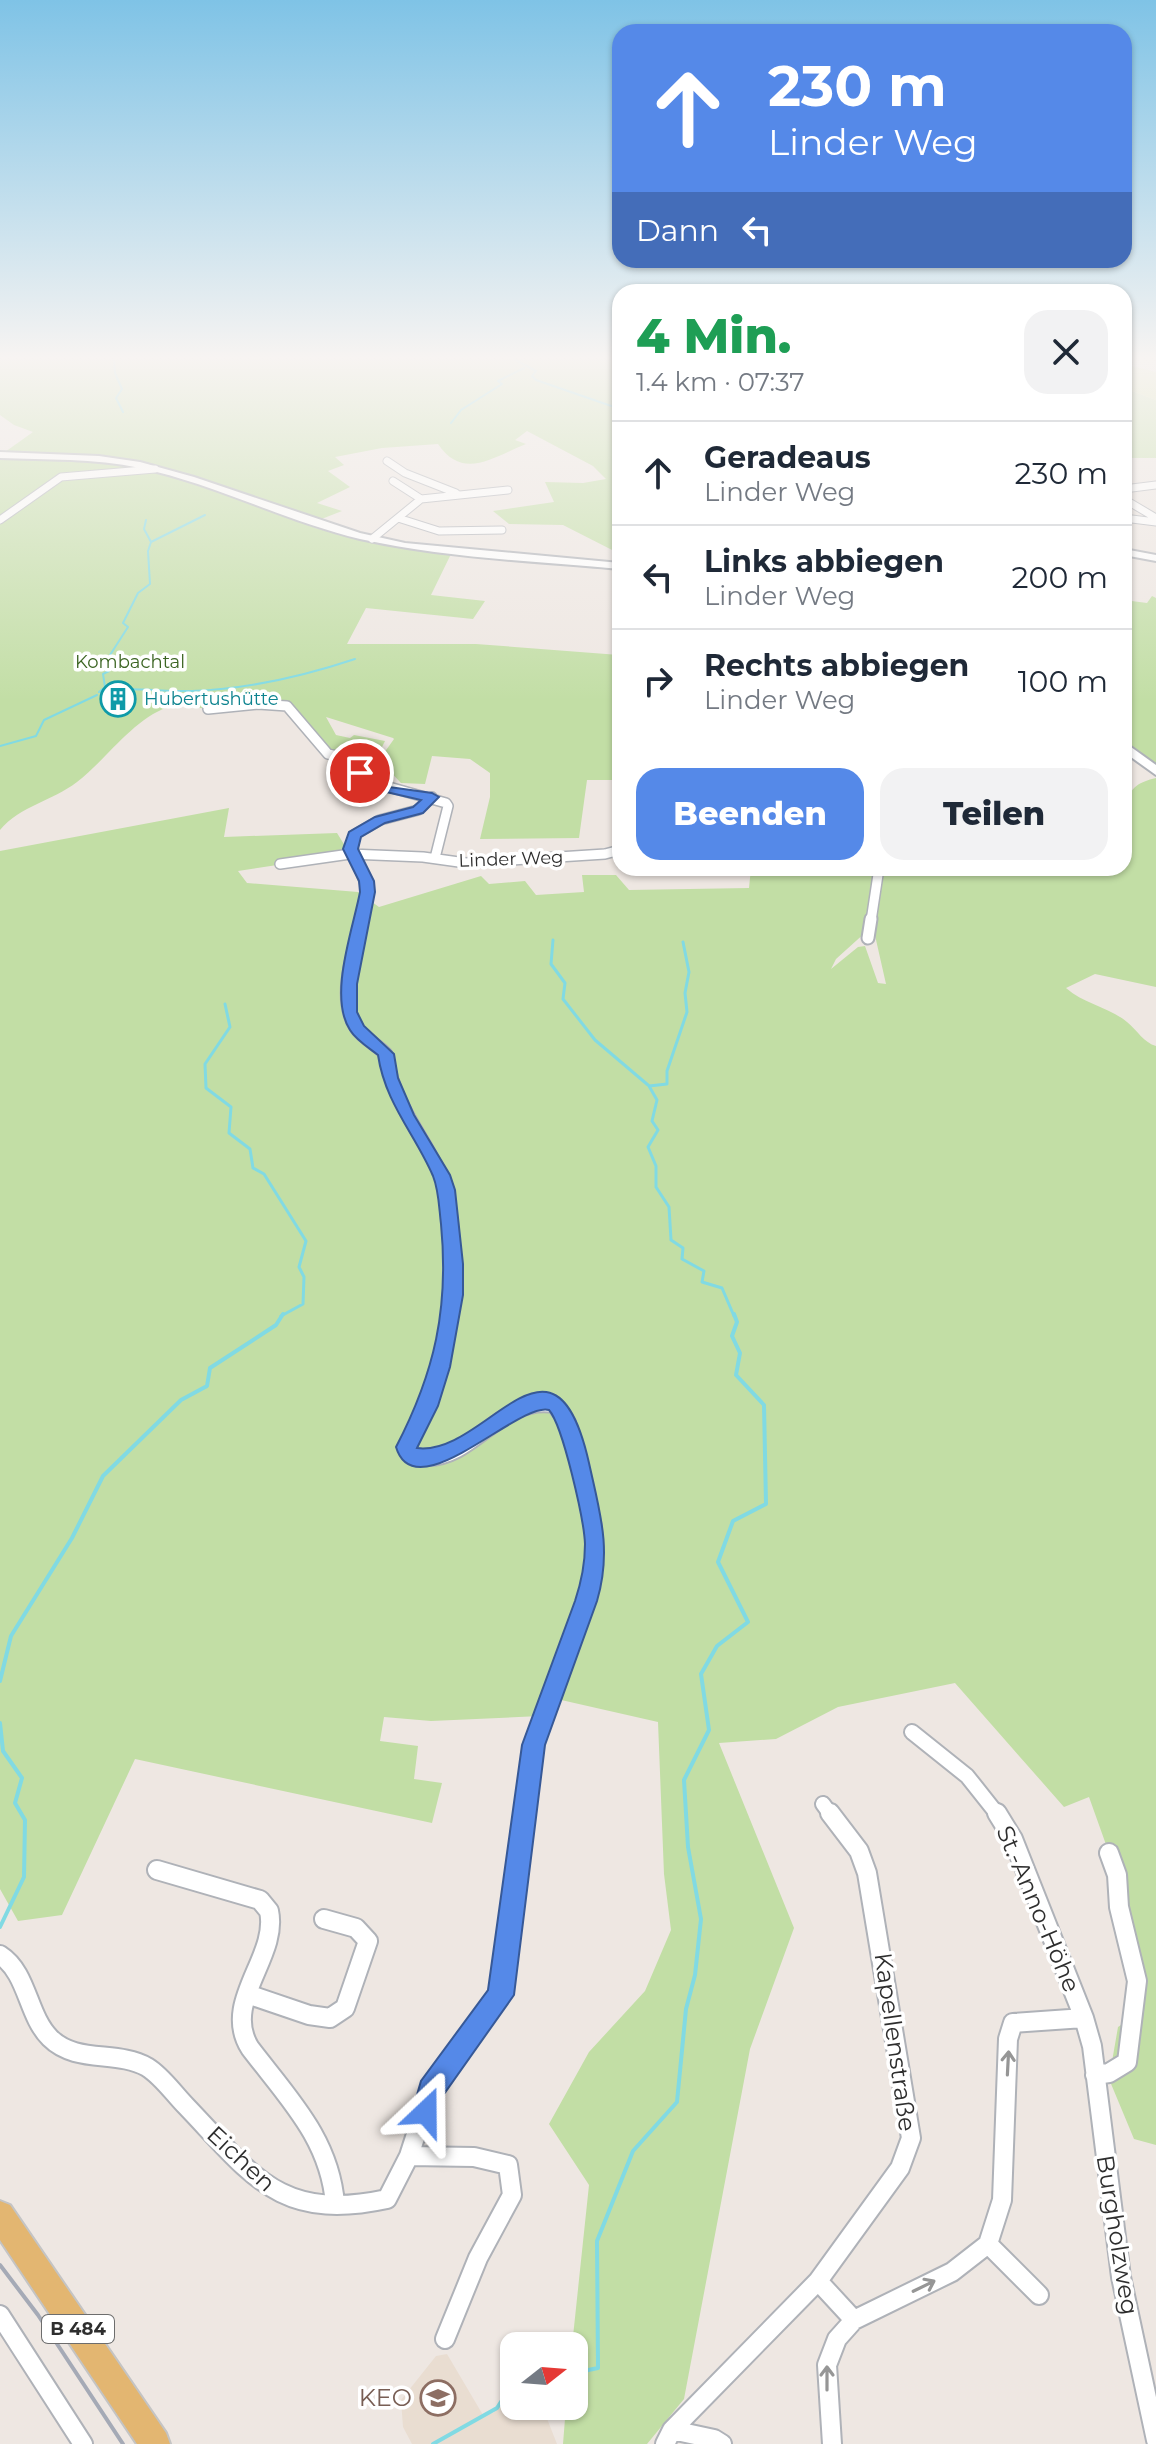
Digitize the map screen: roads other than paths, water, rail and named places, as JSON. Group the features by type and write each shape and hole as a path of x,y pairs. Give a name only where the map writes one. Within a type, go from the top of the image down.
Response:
{"main road":[{"path":"168,473 372,539 437,550 612,565"},
{"path":"1132,554 1156,558"},
{"path":"1132,752 1156,771"},
{"name":"B 484","path":"0,2215 155,2444"}],"street":[{"path":"0,520 61,477 107,473"},
{"path":"405,473 459,494"},
{"path":"393,481 421,499"},
{"path":"1132,485 1138,488"},
{"path":"1132,488 1156,485"},
{"path":"372,539 421,499 508,490"},
{"path":"1132,504 1156,520"},
{"path":"398,518 439,531 502,530"},
{"path":"1132,518 1156,520"},
{"path":"208,709 258,704 287,706 328,754 356,760 360,773 373,785 432,797 448,806 435,858"},
{"path":"352,854 354,835 380,820 418,810 432,797"},
{"name":"Linder Weg","path":"280,864 352,854 473,863 612,852"},
{"name":"Eichen","path":"0,1955 12,1963 39,2025 62,2047 74,2053 139,2062 149,2068 258,2181 273,2192 290,2199 335,2204 365,2205 387,2199 409,2156 430,2091 501,1995 534,1745 592,1582 596,1543 584,1478 564,1414 556,1405 535,1401 449,1451 423,1458 408,1453 407,1447 428,1406 440,1367 454,1295 454,1264 446,1190 441,1175 405,1115 390,1078 386,1054 357,1029 349,1012 349,984 368,892 366,881 352,854"},
{"path":"868,938 878,876"},
{"name":"St.-Anno-Höhe","path":"912,1732 967,1776 1013,1839 1084,2018 1013,2023 1008,2039 1002,2200 988,2244"},
{"name":"Kapellenstraße","path":"668,2437 818,2281 900,2168 911,2138 867,1873 859,1851 823,1804"},
{"path":"1095,2075 1109,2073 1127,2062 1137,1981 1119,1907 1117,1875 1109,1853"},
{"path":"157,1870 260,1900 270,1913 270,1926 250,1975 243,2035 308,2120 335,2183 335,2204"},
{"path":"247,1994 309,2015 330,2018 345,2008 368,1941 356,1928 324,1919"},
{"name":"Burgholzweg","path":"1084,2018 1095,2075 1121,2277 1156,2440"},
{"path":"409,2156 435,2159 495,2157 508,2165 512,2180 512,2195 478,2258 445,2339"},
{"path":"832,2444 827,2365 837,2339 854,2320 952,2272 988,2244 1039,2295"},
{"path":"818,2281 854,2320"},
{"path":"0,2315 83,2444"},
{"path":"668,2437 714,2439 722,2444"}],"waterway":[{"path":"151,542 205,515"},
{"path":"146,520 144,529 151,542"},
{"path":"151,542 148,551 150,584 138,593 123,623 128,627 110,655 109,671 103,674 105,687 99,692 234,688 295,677 355,659"},
{"path":"0,746 36,736 44,720 97,695"},
{"path":"553,940 551,964 565,983 563,999 595,1040 648,1085"},
{"path":"683,942 689,972 685,993 687,1012 667,1071 667,1084 649,1086 657,1100 652,1121 658,1130 648,1147 656,1166 656,1187 669,1207 671,1240 683,1248 682,1259 704,1271 702,1282 722,1288 734,1316"},
{"path":"225,1004 230,1027 205,1064 206,1088 231,1107 229,1133 250,1149 253,1168 264,1174 306,1241 299,1267 304,1277 303,1304 282,1315"},
{"path":"588,2370 598,2368 597,2241 633,2151 677,2102 686,2009 695,1975 701,1919 688,1847 684,1780 709,1730 701,1674 717,1646 748,1622 718,1562 733,1521 766,1504 764,1405 736,1375 740,1353 732,1336 737,1322 734,1314"},
{"path":"0,1681 11,1636 72,1538 103,1476 181,1400 207,1386 210,1368 276,1325 282,1315"},
{"path":"0,1723 3,1751 22,1778 15,1803 25,1820 24,1877 0,1927"},
{"path":"433,2444 497,2408 500,2403"}],"railway":[{"path":"0,2265 38,2315 123,2444"}],"place":[{"name":"Hubertushütte","path":"118,699"},
{"name":"KEO","path":"438,2398"}],"park label":[{"name":"Kombachtal","path":"130,662"}]}
